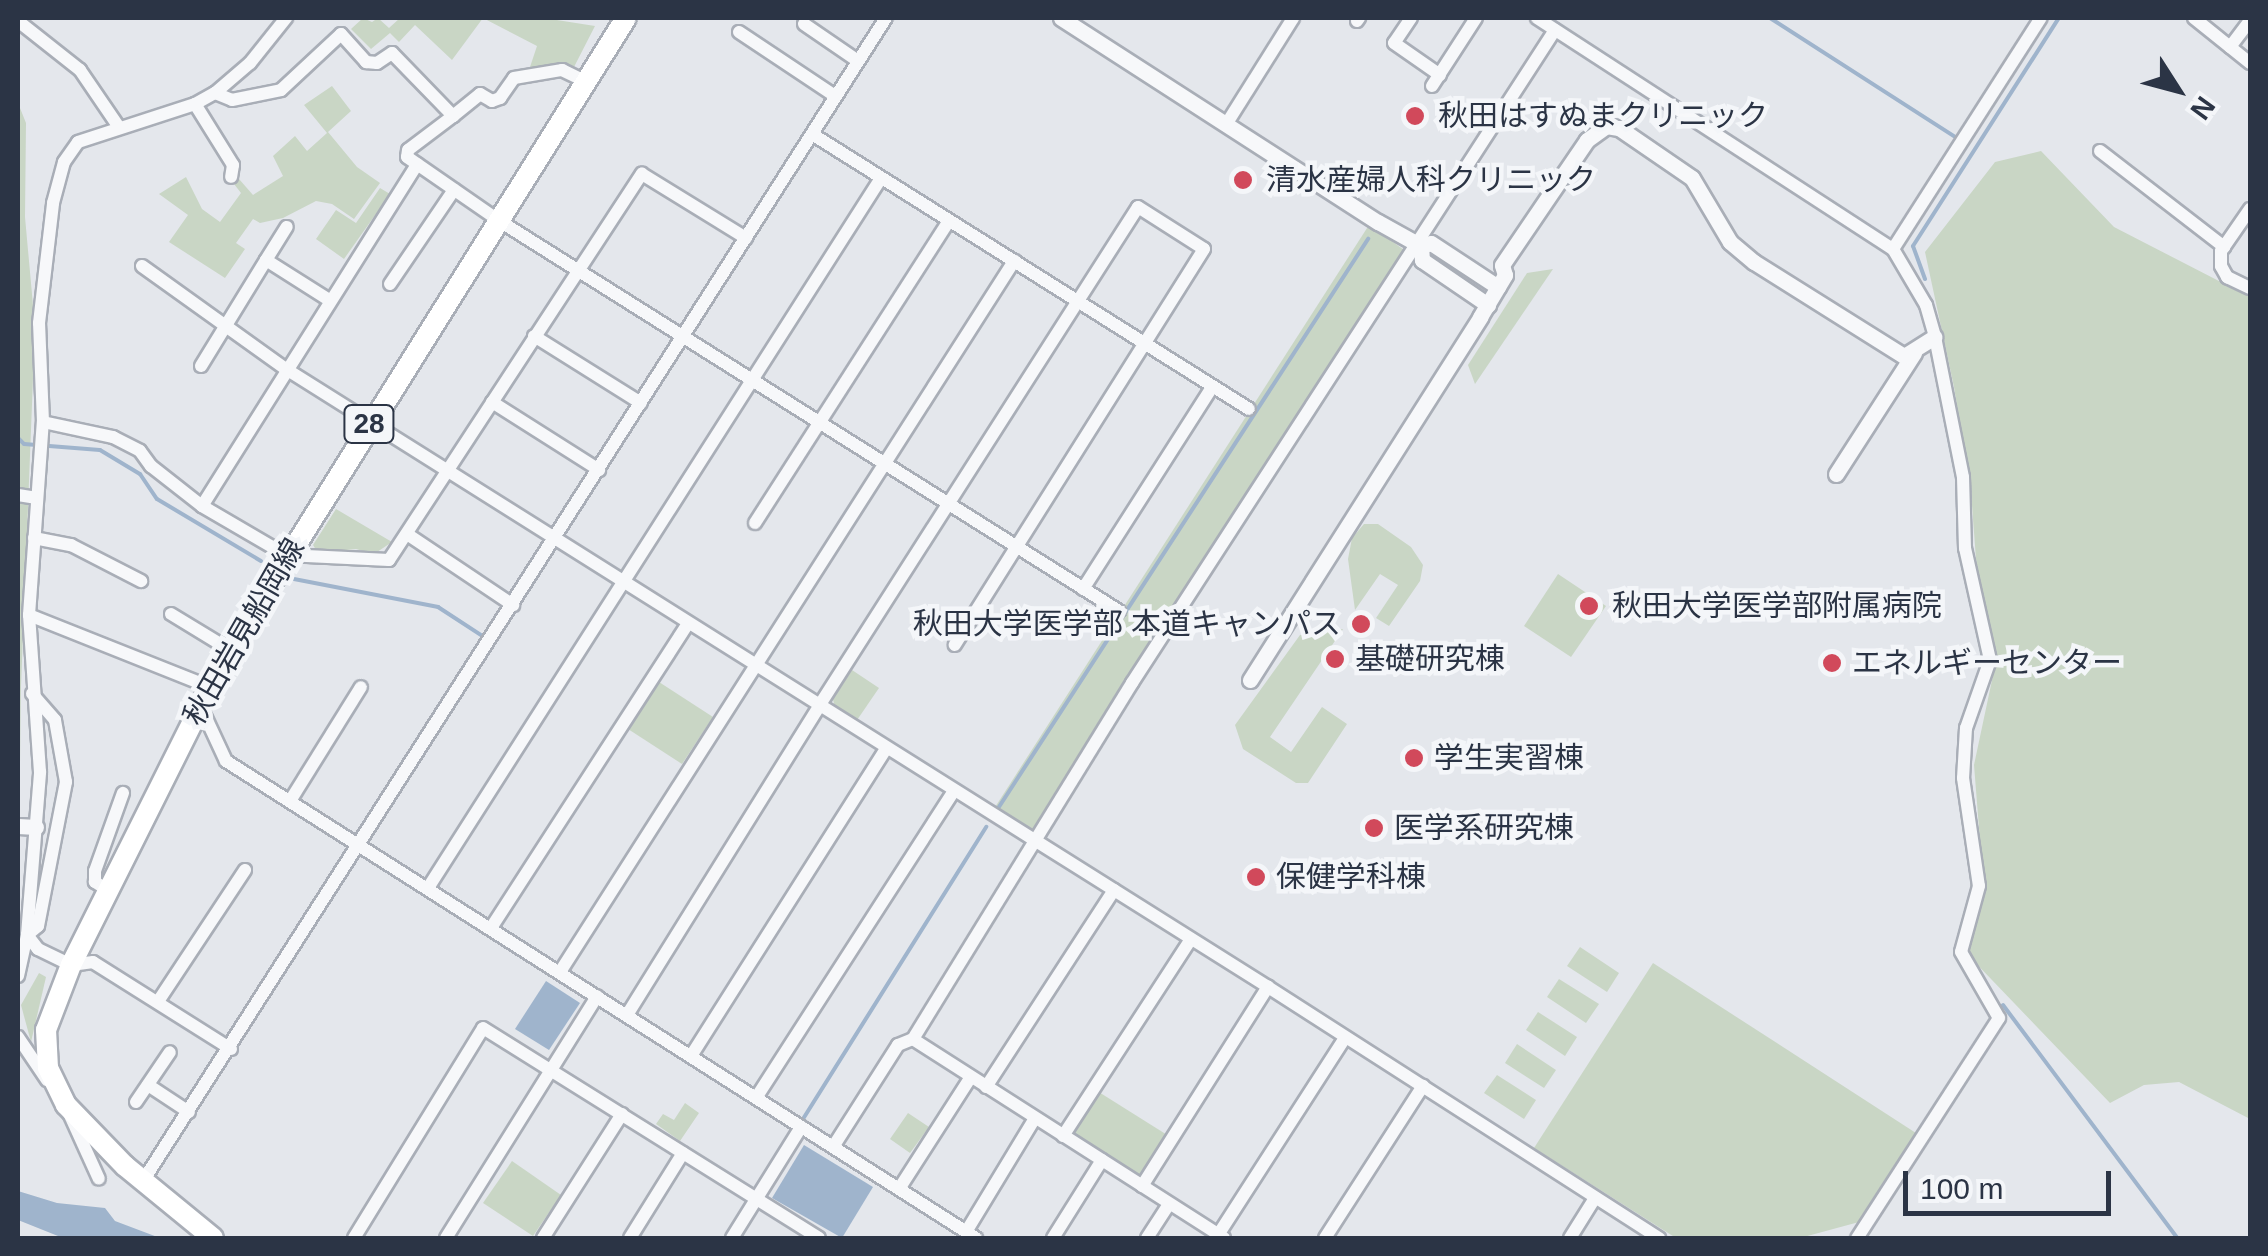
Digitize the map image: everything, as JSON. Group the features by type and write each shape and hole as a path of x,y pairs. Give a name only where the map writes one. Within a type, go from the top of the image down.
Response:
{"main road":[{"name":"秋田岩見船岡線","path":"213,1238 143,1181 66,1105 48,1068 46,1030 70,965 230,650 286,554 626,18"}],"street":[{"path":"18,976 27,936 40,772 29,614 34,538 26,496 42,445 39,323 53,202 64,162 78,142 195,104 215,93 250,63 286,18"},
{"path":"143,1181 231,1049 886,18"},
{"path":"1061,18 1419,245 1431,244 1498,287"},
{"path":"1227,123 1293,18"},
{"path":"1411,18 1394,44 1436,81 1476,18"},
{"path":"1537,18 1893,249 1926,304 1935,337 1964,477 1965,548 1990,660 1966,730 1964,792 1978,886 1961,952 1999,1018 1858,1238"},
{"path":"1893,249 2041,18"},
{"path":"2194,18 2250,63"},
{"path":"2230,47 2250,20"},
{"path":"18,21 80,70 118,126"},
{"path":"804,24 858,60"},
{"path":"833,1147 898,1045 912,1039 1033,842 1555,30"},
{"path":"739,32 835,96"},
{"path":"215,93 232,100 281,90 340,34 366,62 377,63 392,53 453,116"},
{"path":"585,82 562,70 514,78 500,98 492,101 480,94 408,150 407,157 498,220 1118,612"},
{"path":"195,104 233,164 231,176"},
{"path":"1250,680 1488,305 1506,274 1502,266 1588,140 1606,126 1620,128 1692,178 1730,242 1754,262 1904,356 1935,337"},
{"path":"812,134 1249,410"},
{"path":"2100,151 2224,248"},
{"path":"202,506 417,164"},
{"path":"44,422 113,437 140,451 151,466 202,506 286,554 389,560 642,174 746,238"},
{"path":"428,888 881,178"},
{"path":"390,284 454,190"},
{"path":"627,1015 1138,207 1204,249 955,645"},
{"path":"2250,209 2224,248 2221,266 2228,277 2250,288"},
{"path":"755,522 949,220"},
{"path":"201,366 287,227"},
{"path":"1419,245 1422,260 1488,305"},
{"path":"266,260 329,300"},
{"path":"560,972 1014,261"},
{"path":"142,266 286,369 1659,1238"},
{"path":"534,336 641,403"},
{"path":"1836,474 1914,352"},
{"path":"1083,589 1212,388"},
{"path":"492,402 599,470"},
{"path":"407,534 513,605"},
{"path":"34,538 70,545 140,581"},
{"path":"29,614 210,687"},
{"path":"171,614 230,650"},
{"path":"491,928 688,624"},
{"path":"290,801 361,688"},
{"path":"27,936 38,926 66,782 55,720 32,694"},
{"path":"196,714 206,718 226,762 971,1235 1036,1118"},
{"path":"692,1056 886,749"},
{"path":"756,1098 953,792"},
{"path":"108,891 95,882 95,871 123,793"},
{"path":"18,826 36,827"},
{"path":"158,1000 246,870"},
{"path":"986,1086 1114,890"},
{"path":"27,936 38,949 70,965 93,962 231,1049"},
{"path":"1063,1136 1191,940"},
{"path":"1142,1186 1268,987"},
{"path":"446,1238 597,996"},
{"path":"354,1238 483,1028 818,1238"},
{"path":"18,1037 99,1179"},
{"path":"912,1039 1221,1236 1346,1038"},
{"path":"136,1102 170,1052"},
{"path":"33,1061 66,1105 81,1146"},
{"path":"899,1189 971,1076"},
{"path":"148,1084 189,1112"},
{"path":"1325,1238 1423,1086"},
{"path":"543,1238 622,1114"},
{"path":"732,1238 801,1126"},
{"path":"630,1238 683,1153"},
{"path":"1053,1238 1102,1160"},
{"path":"1570,1238 1595,1198"},
{"path":"1148,1238 1170,1204"}],"green space":[{"path":"363,18 372,22 378,18 389,28 400,18 483,18 452,60 415,25 399,42 390,33 371,49 351,29"},
{"path":"483,18 544,18 595,26 574,67 530,67 537,46"},
{"path":"332,86 351,111 328,132 357,167 380,183 354,219 332,204 316,201 283,218 260,223 253,219 236,243 245,249 225,278 169,242 188,215 159,194 186,177 202,209 220,222 241,193 234,184 239,179 253,195 283,176 273,156 295,136 307,151 327,133 304,105"},
{"path":"18,103 26,123 25,217 35,327 21,687 18,921"},
{"path":"2041,151 2114,227 2250,297 2250,1119 2179,1082 2144,1085 2110,1103 1968,955 1982,866 1974,765 1995,666 1976,559 1971,492 1954,387 1925,252 1995,162"},
{"path":"380,188 390,194 344,259 316,239 336,210 356,223"},
{"path":"1369,225 1407,252 1033,842 990,815"},
{"path":"1553,269 1475,384 1468,365 1527,273"},
{"path":"336,509 392,542 374,554 356,549 318,553 313,545"},
{"path":"1364,524 1378,524 1411,547 1423,565 1420,581 1389,626 1376,618 1398,585 1380,574 1355,610 1348,559 1352,538"},
{"path":"1558,574 1606,606 1571,657 1524,626"},
{"path":"1343,629 1270,737 1291,752 1322,707 1347,724 1308,783 1296,783 1243,749 1235,725 1300,635"},
{"path":"852,670 879,688 855,723 835,709 833,699"},
{"path":"659,682 713,717 682,764 628,729"},
{"path":"1580,947 1619,973 1607,992 1567,966"},
{"path":"1653,963 1919,1135 1859,1222 1800,1238 1676,1238 1534,1148"},
{"path":"39,973 46,977 31,1042 21,1005"},
{"path":"1559,979 1599,1004 1586,1023 1547,997"},
{"path":"1538,1012 1577,1037 1565,1056 1526,1030"},
{"path":"1517,1044 1556,1070 1544,1088 1505,1063"},
{"path":"1497,1075 1536,1100 1524,1119 1484,1093"},
{"path":"1094,1089 1172,1138 1142,1186 1063,1136"},
{"path":"685,1103 699,1113 680,1141 656,1124 663,1114 674,1120"},
{"path":"908,1113 929,1127 910,1153 890,1139"},
{"path":"512,1161 561,1195 533,1236 483,1203"}],"water":[{"path":"546,981 580,1003 549,1050 515,1029"},
{"path":"804,1145 873,1187 842,1238 772,1198"},
{"path":"18,1191 57,1203 105,1208 115,1221 160,1238 63,1238 18,1220"}],"waterway":[{"path":"1770,18 1954,136"},
{"path":"1925,279 1913,246 2059,18"},
{"path":"995,813 1368,239"},
{"path":"18,438 24,444 100,450 140,474 157,499 261,561"},
{"path":"294,579 438,607 481,635"},
{"path":"803,1119 986,827"},
{"path":"2003,1005 2177,1238"}],"place":[{"name":"秋田はすぬまクリニック","path":"1415,116"},
{"name":"清水産婦人科クリニック","path":"1243,180"},
{"name":"秋田大学医学部附属病院","path":"1589,606"},
{"name":"秋田大学医学部 本道キャンパス","path":"1361,624"},
{"name":"基礎研究棟","path":"1335,659"},
{"name":"エネルギーセンター","path":"1832,663"},
{"name":"学生実習棟","path":"1414,758"},
{"name":"医学系研究棟","path":"1374,828"},
{"name":"保健学科棟","path":"1256,877"}]}
